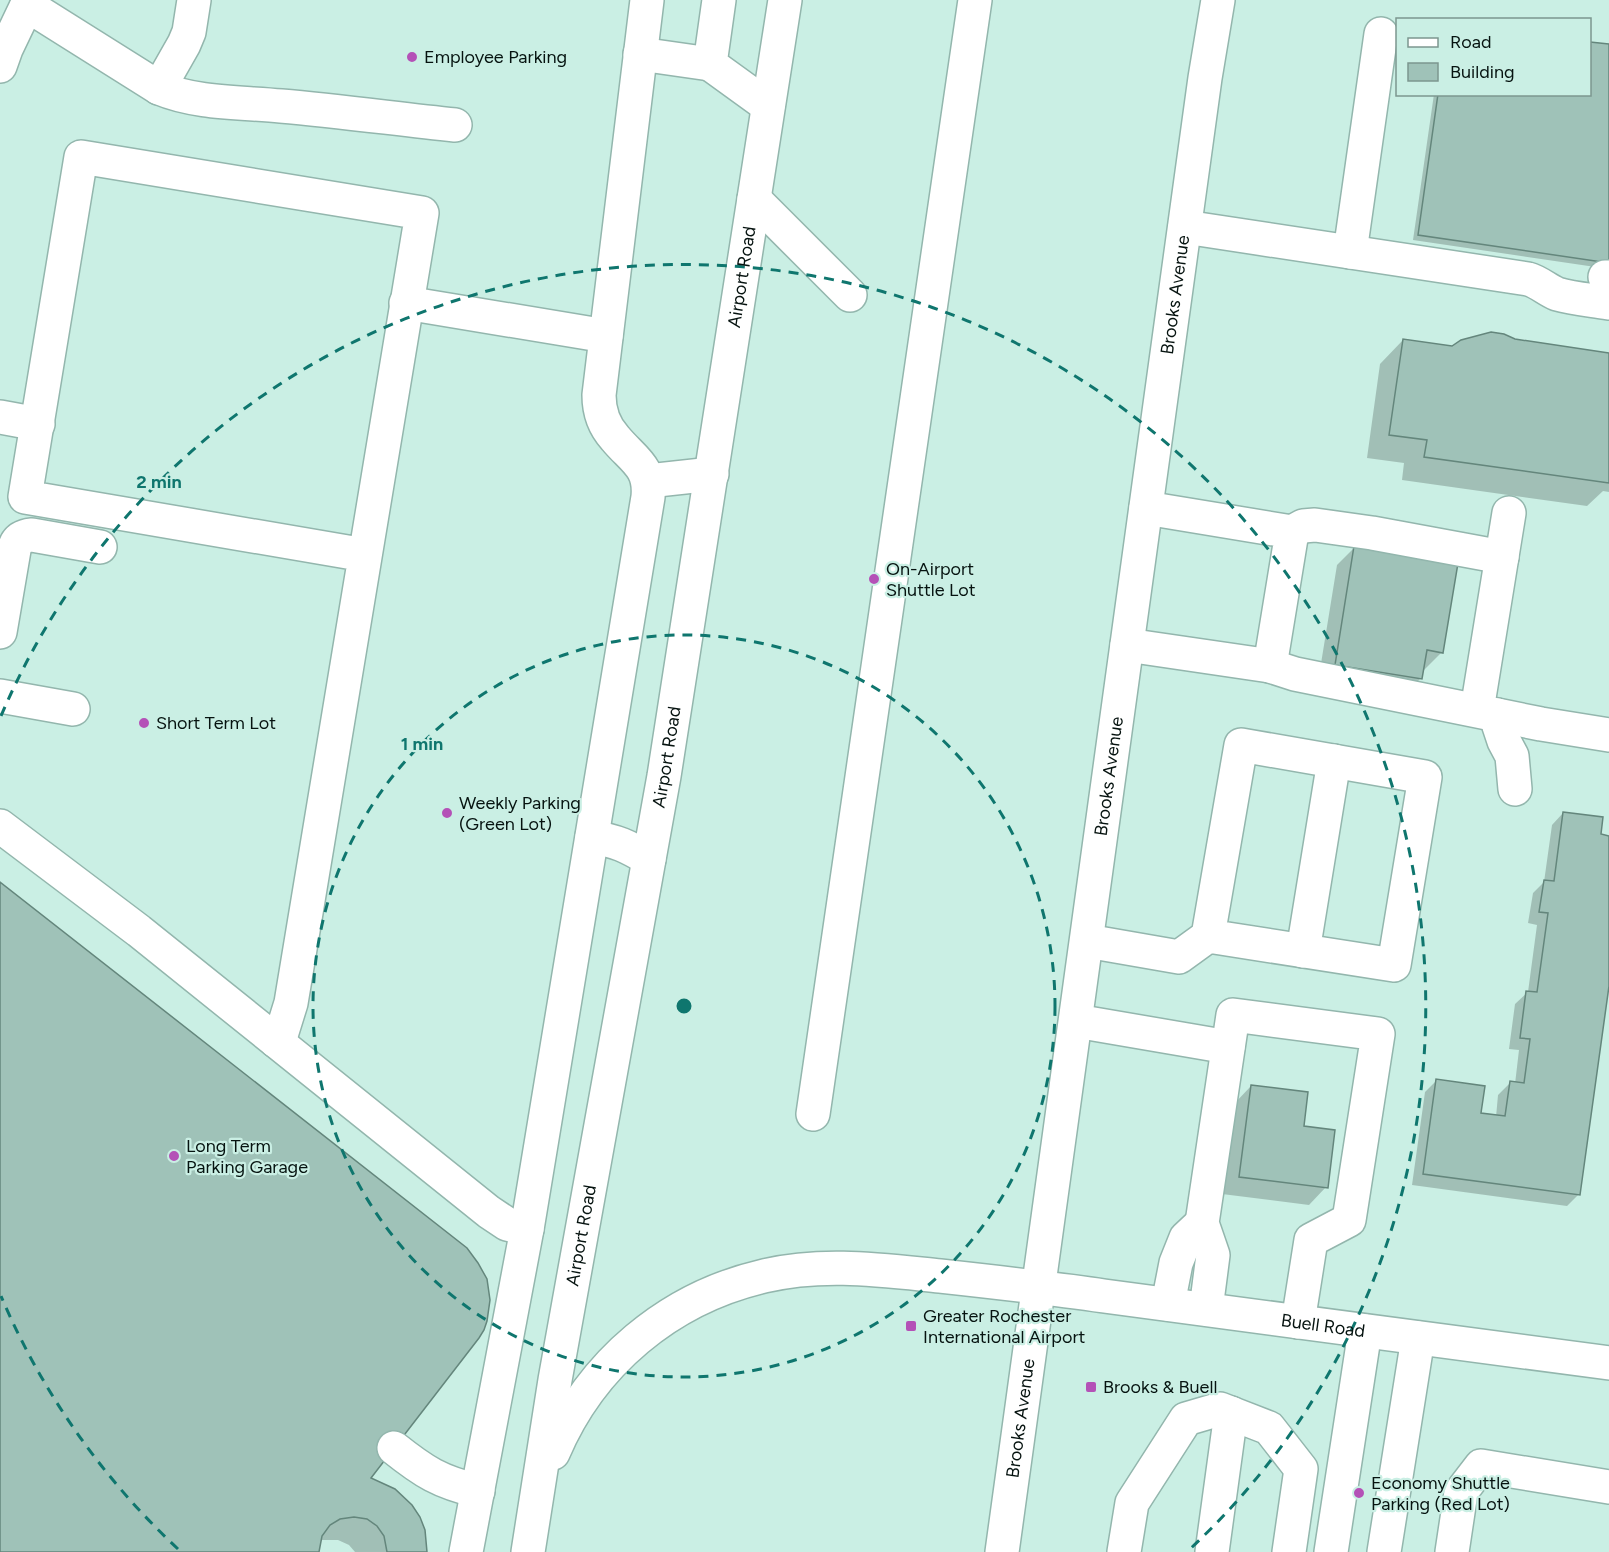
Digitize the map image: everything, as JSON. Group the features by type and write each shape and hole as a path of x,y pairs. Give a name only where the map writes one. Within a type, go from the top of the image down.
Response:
{"street":[{"path":"159,88 189,32 194,0"},
{"path":"466,1552 527,1229 648,497 648,481 645,472 615,438 602,418 598,395 646,0"},
{"path":"710,64 719,0"},
{"name":"Airport Road","path":"528,1552 555,1380 664,776 785,0"},
{"path":"813,1114 975,0"},
{"name":"Brooks Avenue","path":"1002,1552 1205,78 1218,0"},
{"path":"1205,78 1232,0"},
{"path":"28,3 159,88 172,93 199,99 455,125"},
{"path":"0,46 28,3"},
{"path":"0,66 28,3"},
{"path":"1350,252 1381,34"},
{"path":"640,54 710,64 768,106"},
{"path":"276,1041 282,1032 291,1004 422,213 81,157 25,497 365,555"},
{"path":"754,199 850,295"},
{"path":"1185,227 1528,279 1567,296 1608,286"},
{"path":"406,303 606,336"},
{"path":"0,417 38,424"},
{"path":"648,481 712,474"},
{"path":"1146,508 1293,532 1303,526 1315,525 1502,557"},
{"path":"1509,513 1502,557 1487,712 1499,726 1512,756 1515,789"},
{"path":"1270,666 1293,532"},
{"path":"0,632 15,544 19,539 32,535 100,547"},
{"path":"1127,645 1270,666 1295,674 1609,735"},
{"path":"0,696 73,709"},
{"path":"1087,941 1179,957 1208,936 1241,745 1425,777 1394,965 1208,936"},
{"path":"1303,951 1334,761"},
{"path":"0,826 140,930 489,1212 507,1224 527,1229"},
{"path":"592,837 627,846 649,859"},
{"path":"1206,1309 1214,1255 1202,1223 1233,1015 1378,1034 1349,1220 1311,1240 1298,1322"},
{"path":"1076,1021 1228,1047"},
{"path":"1168,1304 1176,1263 1186,1238 1202,1223"},
{"name":"Airport Road","path":"534,1513 541,1486 559,1438 598,1378 613,1360 644,1332 704,1297 761,1276 792,1270 832,1267 879,1269 1038,1287"},
{"name":"Buell Road","path":"1038,1287 1609,1363"},
{"path":"1331,1552 1365,1331"},
{"path":"1383,1552 1418,1338"},
{"path":"1124,1552 1132,1503 1186,1419 1220,1409 1269,1428 1301,1469 1289,1552"},
{"path":"1212,1552 1231,1413"},
{"path":"394,1448 434,1477 478,1491"},
{"path":"1452,1552 1461,1492 1481,1466 1609,1487"}],"building":[{"path":"1591,42 1609,44 1609,263 1418,235 1438,96 1591,96"},
{"path":"1491,332 1515,339 1609,353 1609,483 1424,457 1427,440 1389,435 1403,339 1452,346 1461,340"},
{"path":"1354,546 1458,563 1443,653 1427,650 1422,679 1335,665"},
{"path":"1563,812 1603,817 1601,834 1609,836 1609,986 1580,1195 1423,1174 1436,1079 1485,1086 1481,1113 1505,1116 1510,1081 1524,1083 1530,1039 1520,1038 1526,991 1537,992 1548,913 1539,912 1544,880 1554,881"},
{"name":"Long Term Parking Garage","path":"0,882 467,1248 478,1263 487,1279 490,1300 484,1330 371,1478 395,1489 412,1505 425,1530 427,1552 387,1552 384,1536 377,1526 367,1519 354,1517 340,1519 330,1525 322,1536 319,1552 0,1552"},
{"path":"1251,1085 1308,1092 1304,1126 1335,1130 1328,1188 1239,1177"}],"place":[{"name":"Employee Parking","path":"412,57"},
{"name":"On-Airport Shuttle Lot","path":"874,579"},
{"name":"Short Term Lot","path":"144,723"},
{"name":"Weekly Parking (Green Lot)","path":"447,813"},
{"name":"Long Term Parking Garage","path":"174,1156"},
{"name":"Greater Rochester International Airport","path":"911,1326"},
{"name":"Brooks & Buell","path":"1091,1387"},
{"name":"Economy Shuttle Parking (Red Lot)","path":"1359,1493"}]}
